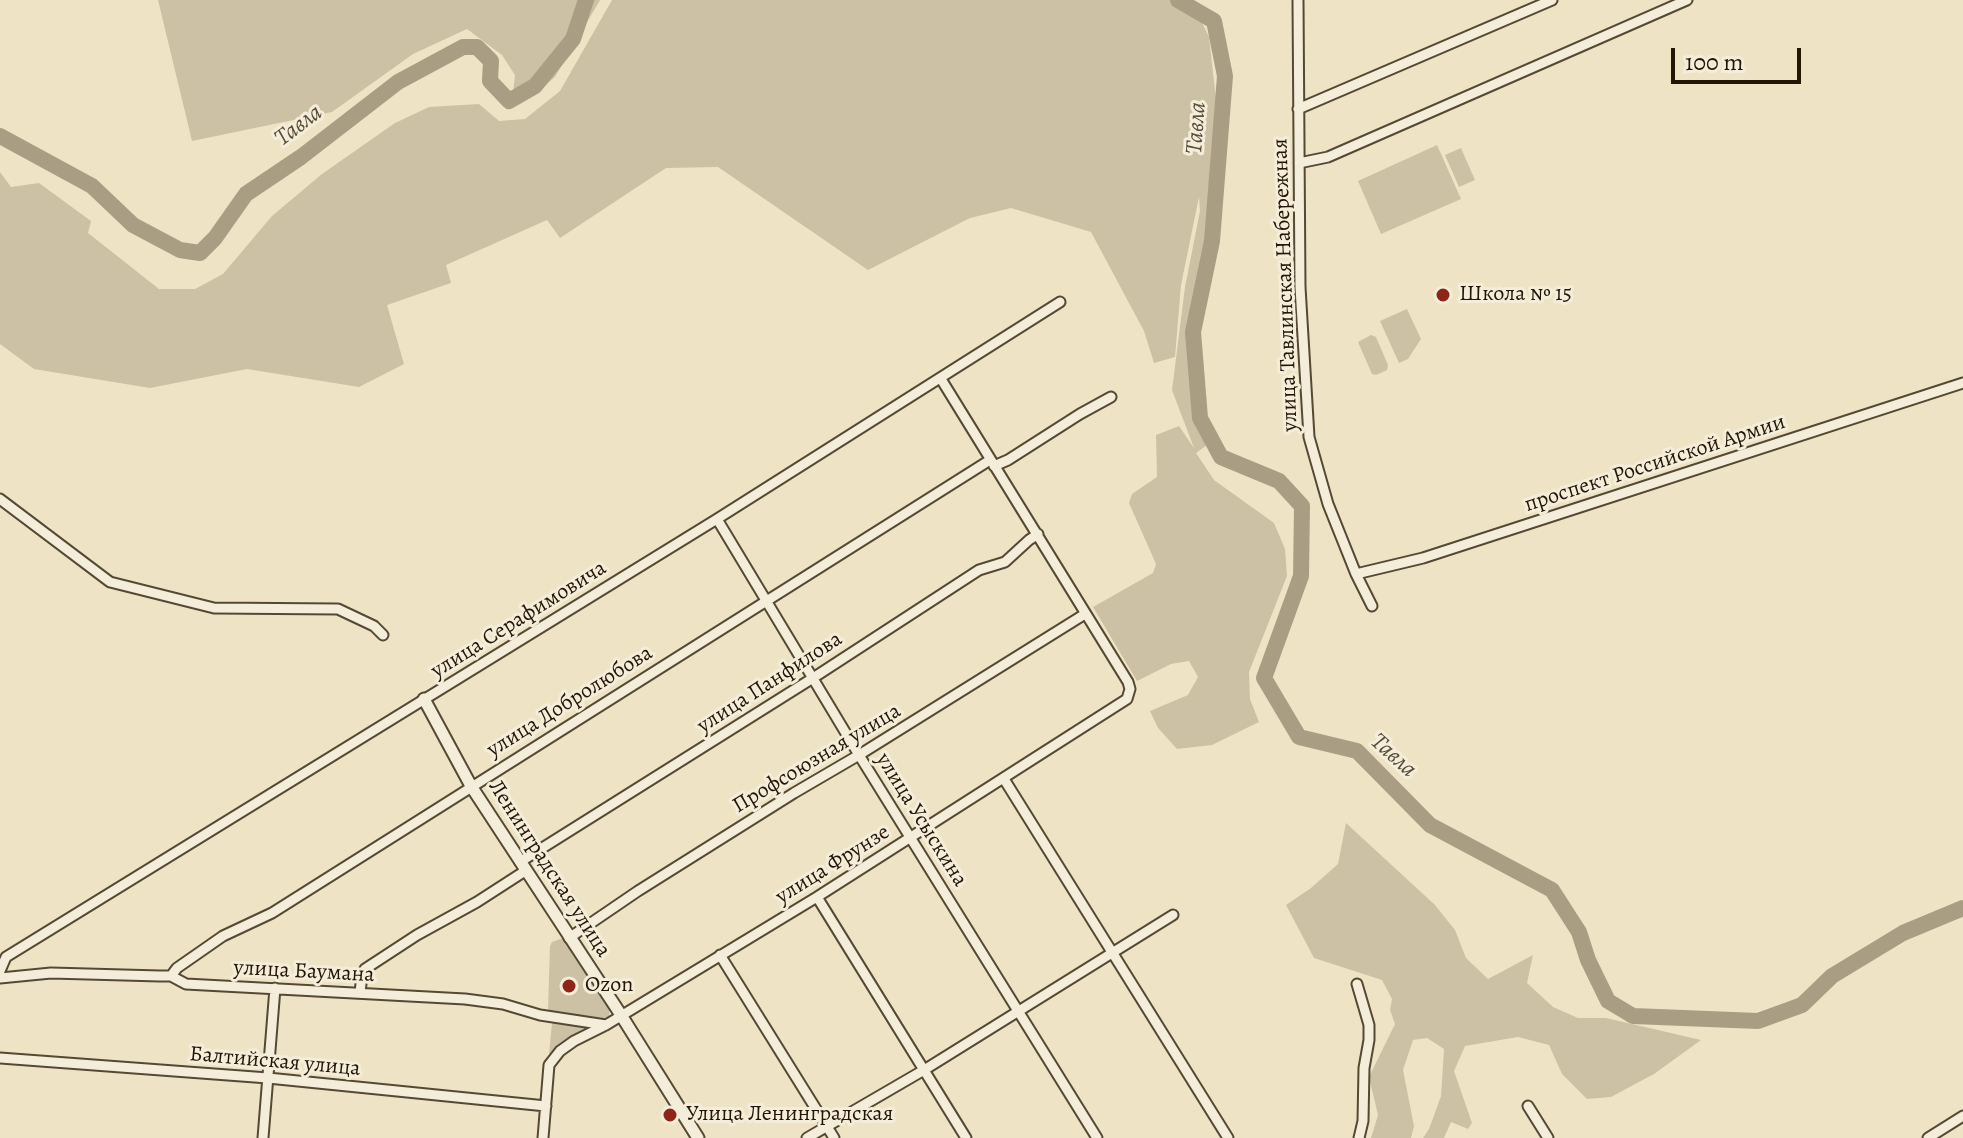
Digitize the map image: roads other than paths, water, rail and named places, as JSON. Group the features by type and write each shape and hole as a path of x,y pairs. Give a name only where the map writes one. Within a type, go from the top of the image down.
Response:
{"street":[{"name":"улица Тавлинская Набережная","path":"1298,0 1300,287 1309,437 1328,504 1372,606"},
{"path":"1298,109 1552,0"},
{"path":"1299,163 1328,157 1687,0"},
{"name":"улица Серафимовича","path":"0,971 6,957 717,519 1060,302"},
{"path":"941,379 1085,614"},
{"name":"проспект Российской Армии","path":"1356,574 1423,558 1963,383"},
{"name":"улица Добролюбова","path":"171,976 177,968 223,936 272,913 766,600 992,463 1008,460 1111,397"},
{"path":"0,499 110,582 214,608 338,609 374,626 383,635"},
{"name":"улица Усыскина","path":"717,519 859,755 1097,1138"},
{"name":"улица Панфилова","path":"360,992 365,969 417,935 477,902 523,867 979,570 1005,562 1038,534"},
{"name":"улица Фрунзе","path":"546,1106 549,1065 560,1051 574,1041 606,1025 817,897 1127,699 1130,689 1128,682 1085,614"},
{"name":"Профсоюзная улица","path":"569,938 794,793 1085,614"},
{"name":"Ленинградская улица","path":"424,699 471,786 698,1138"},
{"path":"1004,779 1228,1138"},
{"path":"817,897 966,1138"},
{"path":"807,1138 924,1070 1173,915"},
{"path":"720,955 834,1138"},
{"name":"улица Баумана","path":"0,978 51,973 171,976 186,984 478,1000 540,1015 606,1025"},
{"path":"1357,984 1369,1025 1363,1121 1359,1138"},
{"path":"263,1138 275,988"},
{"name":"Балтийская улица","path":"0,1058 268,1078 546,1106"},
{"path":"543,1138 546,1106"},
{"path":"1528,1106 1548,1138"},
{"path":"1928,1138 1963,1116"}],"waterway":[{"name":"Тавла","path":"0,136 92,186 133,225 180,250 200,253 215,238 246,194 301,157 398,82 463,47 477,47 491,61 490,81 509,101 535,86 573,39 586,0"},
{"name":"Тавла","path":"1178,0 1214,21 1225,76 1212,241 1193,332 1200,418 1221,457 1279,481 1302,506 1301,576 1264,678 1299,737 1357,751 1430,825 1552,890 1579,932 1588,960 1608,1001 1633,1016 1758,1021 1802,1005 1832,976 1903,933 1963,908"}],"place":[{"name":"Школа № 15","path":"1443,295"},
{"name":"Ozon","path":"569,986"},
{"name":"Улица Ленинградская","path":"670,1115"}]}
